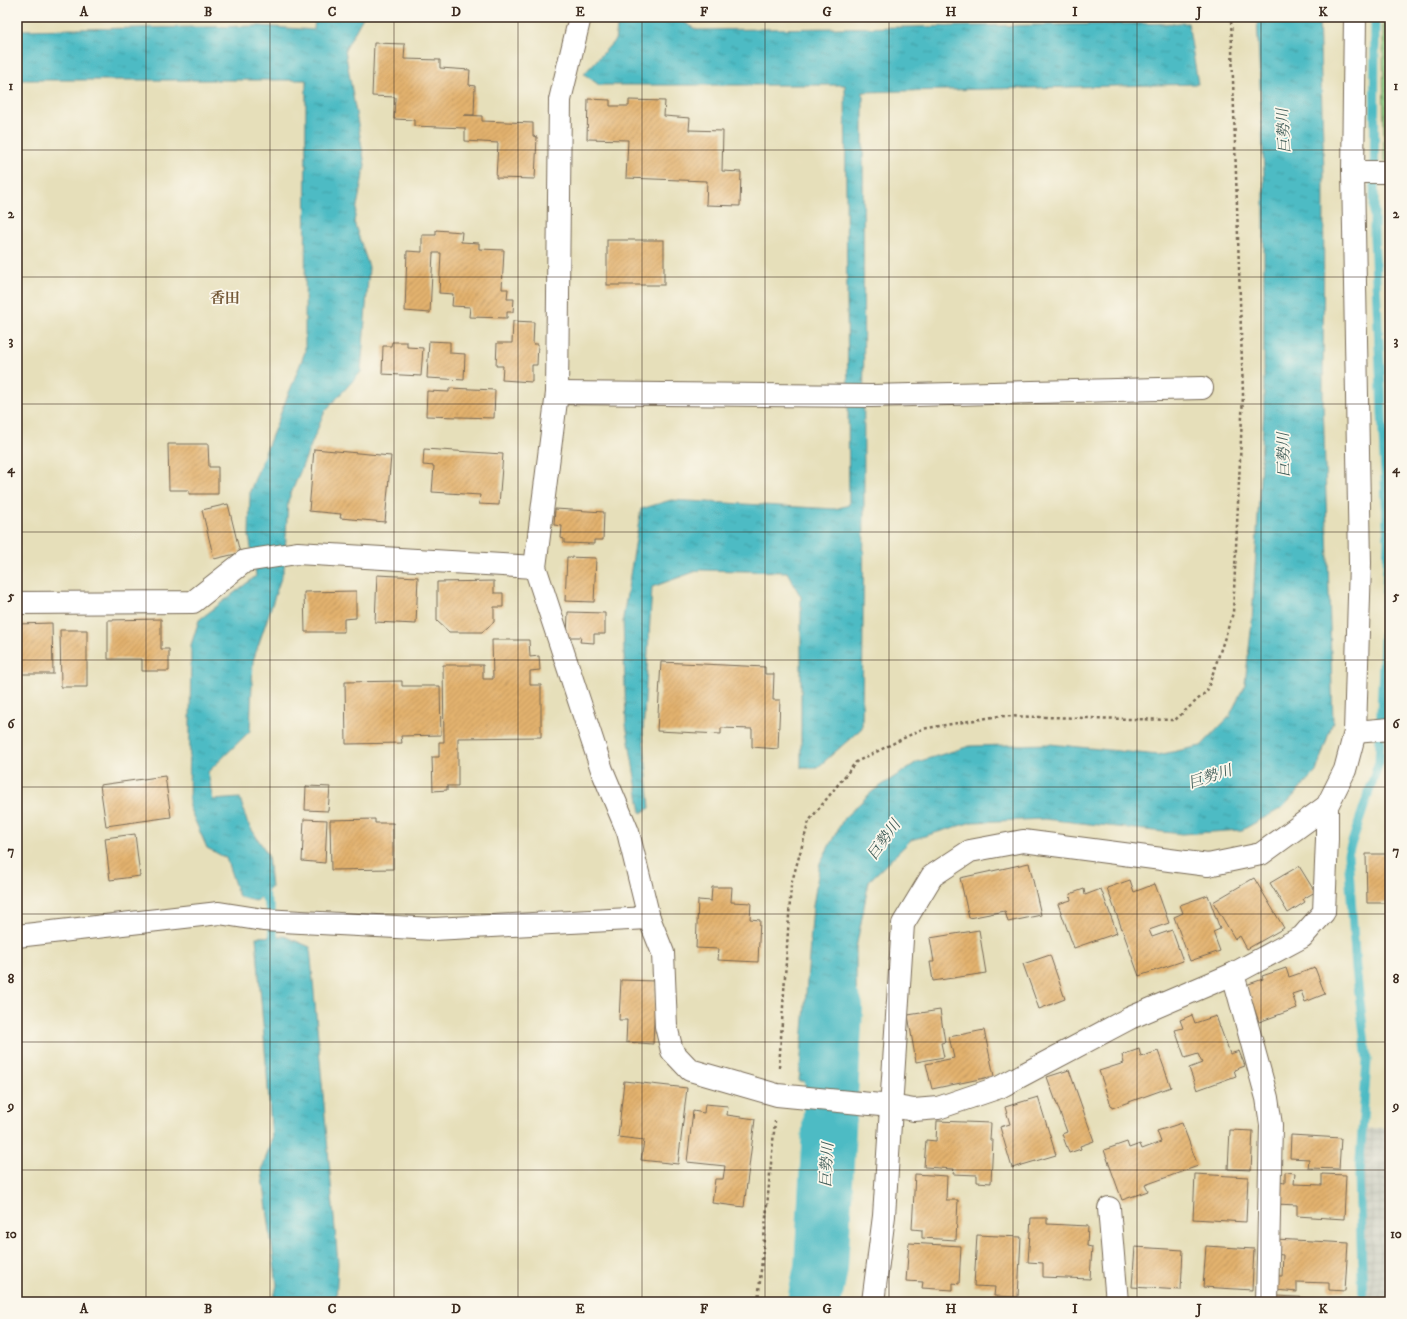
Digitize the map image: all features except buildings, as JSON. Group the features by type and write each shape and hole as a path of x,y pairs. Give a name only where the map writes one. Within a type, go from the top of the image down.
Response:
{"street":[{"path":"580,17 560,100 557,393 535,567 602,770 628,832 649,918 663,953 666,1026 672,1051 690,1070 777,1095 891,1106 914,1110 938,1108 1000,1087 1130,1018 1233,974 1302,937 1324,912 1327,806 1345,770 1372,730 1360,563 1373,172 1355,17"},
{"path":"557,393 871,396 1202,388"},
{"path":"17,603 193,602 245,561 297,553 535,567"},
{"path":"873,1302 884,1216 903,924 932,876 970,851 1023,841 1208,865 1261,854 1327,806"},
{"path":"17,936 219,913 273,920 434,929 649,918"},
{"path":"1233,974 1267,1098 1271,1125 1267,1302"},
{"path":"1109,1208 1117,1302"}],"path":[{"path":"758,1302 777,1095 791,885 809,821 856,762 922,729 999,716 1174,720 1207,691 1233,613 1243,394 1231,17"}],"shaded area":[{"path":"1390,1127 1390,1302 1363,1302 1359,1175 1363,1129"}],"green space":[{"path":"1383,17 1390,17 1390,161 1384,161"}],"water":[{"path":"315,17 363,17 345,50 365,165 354,222 369,267 361,372 325,411 288,501 284,569 253,661 250,731 208,772 213,800 240,798 247,822 268,855 271,888 256,901 239,897 226,858 207,848 189,807 191,645 199,620 256,576 249,536 250,491 305,352 306,80 17,80 17,30 259,26 314,30"},
{"path":"619,17 675,17 697,30 1188,23 1198,84 863,92 864,510 862,728 817,768 801,768 801,597 787,572 700,570 652,587 643,733 650,808 641,813 626,724 623,618 641,509 671,500 835,509 849,505 845,85 599,85 584,74 615,40"},
{"path":"1257,17 1319,17 1324,173 1323,402 1333,721 1316,772 1282,808 1242,830 1182,834 1044,819 972,822 911,840 869,881 856,948 857,1084 799,1081 813,906 820,863 844,818 873,791 917,762 970,746 1050,744 1158,755 1201,746 1229,717 1245,684 1252,622 1264,409 1264,173"},
{"path":"284,936 310,947 338,1263 336,1302 273,1302 277,1285 262,1170 272,1138 256,937"}],"waterway":[{"path":"1363,1302 1359,1175 1367,1060 1356,969 1348,854 1379,762 1388,543 1374,237 1375,17"},
{"path":"264,894 270,908 275,947"},
{"name":"巨勢川","path":"814,1302 821,1268 836,1008"}],"district":[{"name":"香田","path":"225,298"}]}
